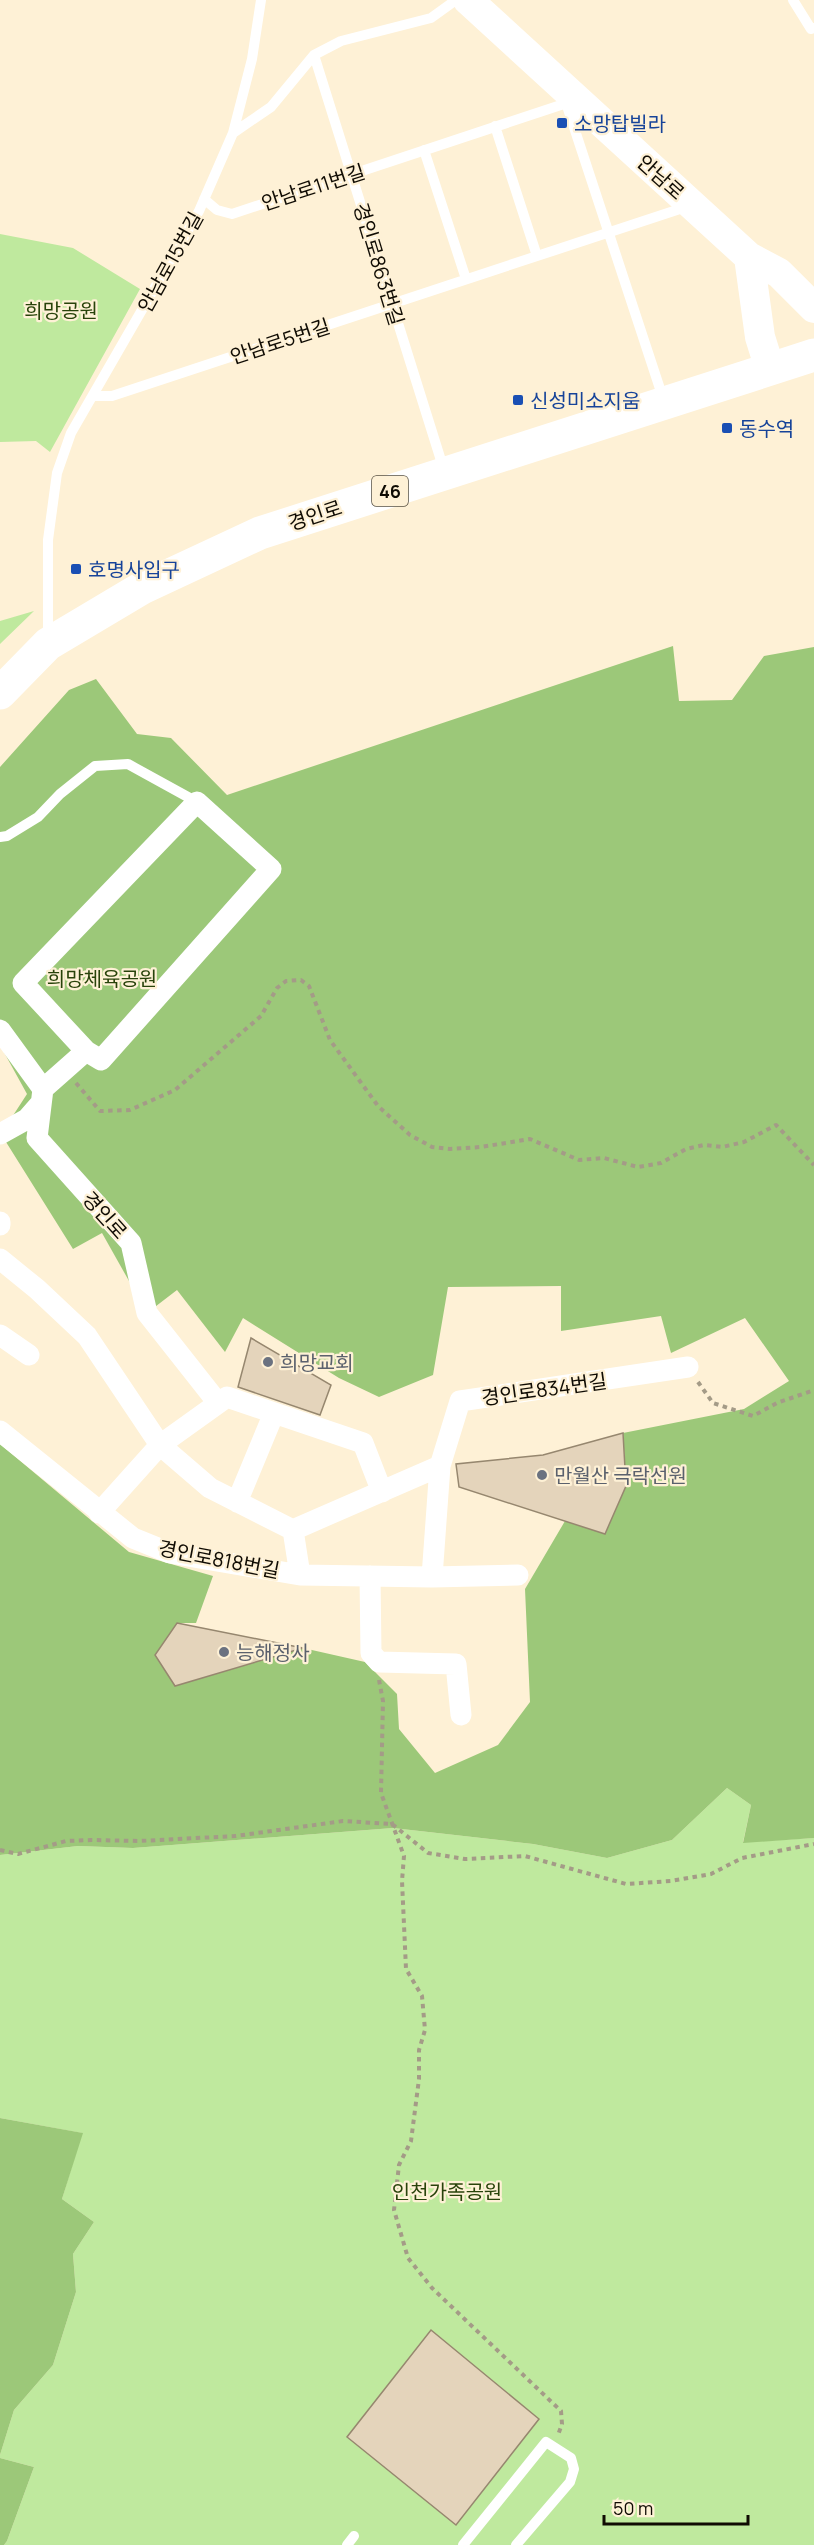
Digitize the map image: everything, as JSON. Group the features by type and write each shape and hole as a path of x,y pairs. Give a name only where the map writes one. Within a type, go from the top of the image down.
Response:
{"main road":[{"name":"경인로","path":"0,693 48,644 142,588 260,533 814,355"}],"street":[{"name":"안남로","path":"468,0 571,101 749,257 779,273 814,308"},
{"path":"749,257 760,337 770,369"},
{"path":"197,802 271,869 101,1060 86,1051 23,983 197,802"},
{"path":"0,1030 42,1096"},
{"path":"0,1134 27,1119 42,1096 86,1051"},
{"name":"경인로","path":"42,1096 37,1138 131,1243 147,1313 218,1403"},
{"path":"0,1259 37,1289 87,1336 160,1445 210,1488 293,1530 440,1466 432,1578"},
{"path":"0,1335 29,1355"},
{"name":"경인로834번길","path":"440,1466 460,1401 688,1367"},
{"path":"99,1513 160,1445 227,1396 363,1443 382,1492"},
{"path":"237,1502 274,1413"},
{"name":"경인로818번길","path":"0,1431 99,1513 133,1538 170,1553 300,1575 432,1578 518,1575"},
{"path":"293,1530 300,1575"},
{"path":"370,1576 370,1653 379,1662 456,1664 461,1715"}],"lane":[{"path":"233,134 252,59 261,0"},
{"path":"233,134 271,107 314,55 341,41 431,18 456,0"},
{"path":"793,0 812,28"},
{"name":"경인로863번길","path":"314,55 445,473"},
{"path":"571,101 608,232 665,404"},
{"name":"안남로11번길","path":"204,199 217,210 232,214 571,101"},
{"path":"495,126 537,256"},
{"name":"안남로15번길","path":"48,644 48,540 57,473 71,433 173,260 215,178 233,134"},
{"path":"424,150 466,279"},
{"name":"안남로5번길","path":"93,396 112,396 691,205"},
{"path":"0,837 7,836 38,817 60,794 95,766 128,764 197,802"},
{"path":"463,2545 546,2442 571,2458 573,2469 570,2482 516,2545"}],"path":[{"path":"66,1069 100,1111 130,1110 175,1090 261,1016 277,988 286,981 301,980 309,986 330,1040 378,1106 410,1135 432,1147 481,1148 530,1138 579,1160 604,1158 638,1167 662,1163 686,1149 704,1145 722,1147 744,1142 776,1125 814,1165"},
{"path":"688,1367 713,1403 753,1416 777,1403 814,1390"},
{"path":"376,1659 383,1701 381,1793 404,1856 402,1881 406,1969 422,1996 425,2030 419,2050 419,2079 411,2141 399,2165 394,2210 408,2258 432,2288 561,2411 562,2424 553,2446"},
{"path":"0,1850 18,1854 66,1841 139,1841 236,1836 343,1821 392,1824 428,1853 465,1859 525,1856 626,1884 671,1881 711,1874 742,1858 814,1844"}],"green space":[{"name":"희망공원","path":"0,234 73,248 140,289 50,452 36,441 0,442"},
{"path":"34,611 0,644 0,621"},
{"name":"희망체육공원","path":"673,646 679,701 732,700 764,656 814,647 814,1838 743,1843 751,1805 727,1788 672,1840 607,1858 533,1844 393,1828 133,1848 78,1846 0,1855 0,1444 129,1552 213,1576 196,1623 177,1623 156,1655 175,1686 303,1648 365,1662 397,1694 399,1729 435,1773 498,1745 530,1702 525,1589 565,1521 605,1534 626,1486 623,1433 744,1409 789,1381 745,1318 671,1353 661,1316 561,1331 561,1286 448,1287 433,1375 379,1397 339,1378 243,1318 225,1352 177,1290 147,1313 102,1233 73,1249 1,1134 27,1094 0,1045 0,767 69,690 96,679 137,734 171,738 227,795"},
{"name":"인천가족공원","path":"727,1788 751,1805 743,1842 814,1838 814,2545 4,2545 34,2467 0,2458 0,2455 14,2410 53,2365 76,2292 73,2254 94,2222 62,2199 82,2133 0,2118 0,1855 78,1846 133,1848 393,1828 533,1844 607,1858 672,1840"},
{"path":"0,2118 83,2133 62,2199 94,2222 73,2254 76,2292 53,2365 14,2410 0,2455"},
{"path":"0,2458 34,2467 4,2545 0,2545"}],"building":[{"name":"희망교회","path":"251,1338 331,1385 320,1415 238,1387"},
{"name":"만월산 극락선원","path":"623,1433 626,1486 605,1534 459,1487 456,1464 543,1455"},
{"name":"능해정사","path":"177,1623 303,1648 175,1686 155,1655"},
{"path":"431,2330 539,2419 456,2525 347,2437"}],"place":[{"name":"소망탑빌라","path":"562,123"},
{"name":"신성미소지움","path":"518,400"},
{"name":"동수역","path":"727,428"},
{"name":"호명사입구","path":"76,569"},
{"name":"희망교회","path":"268,1362"},
{"name":"만월산 극락선원","path":"542,1475"},
{"name":"능해정사","path":"224,1652"}]}
